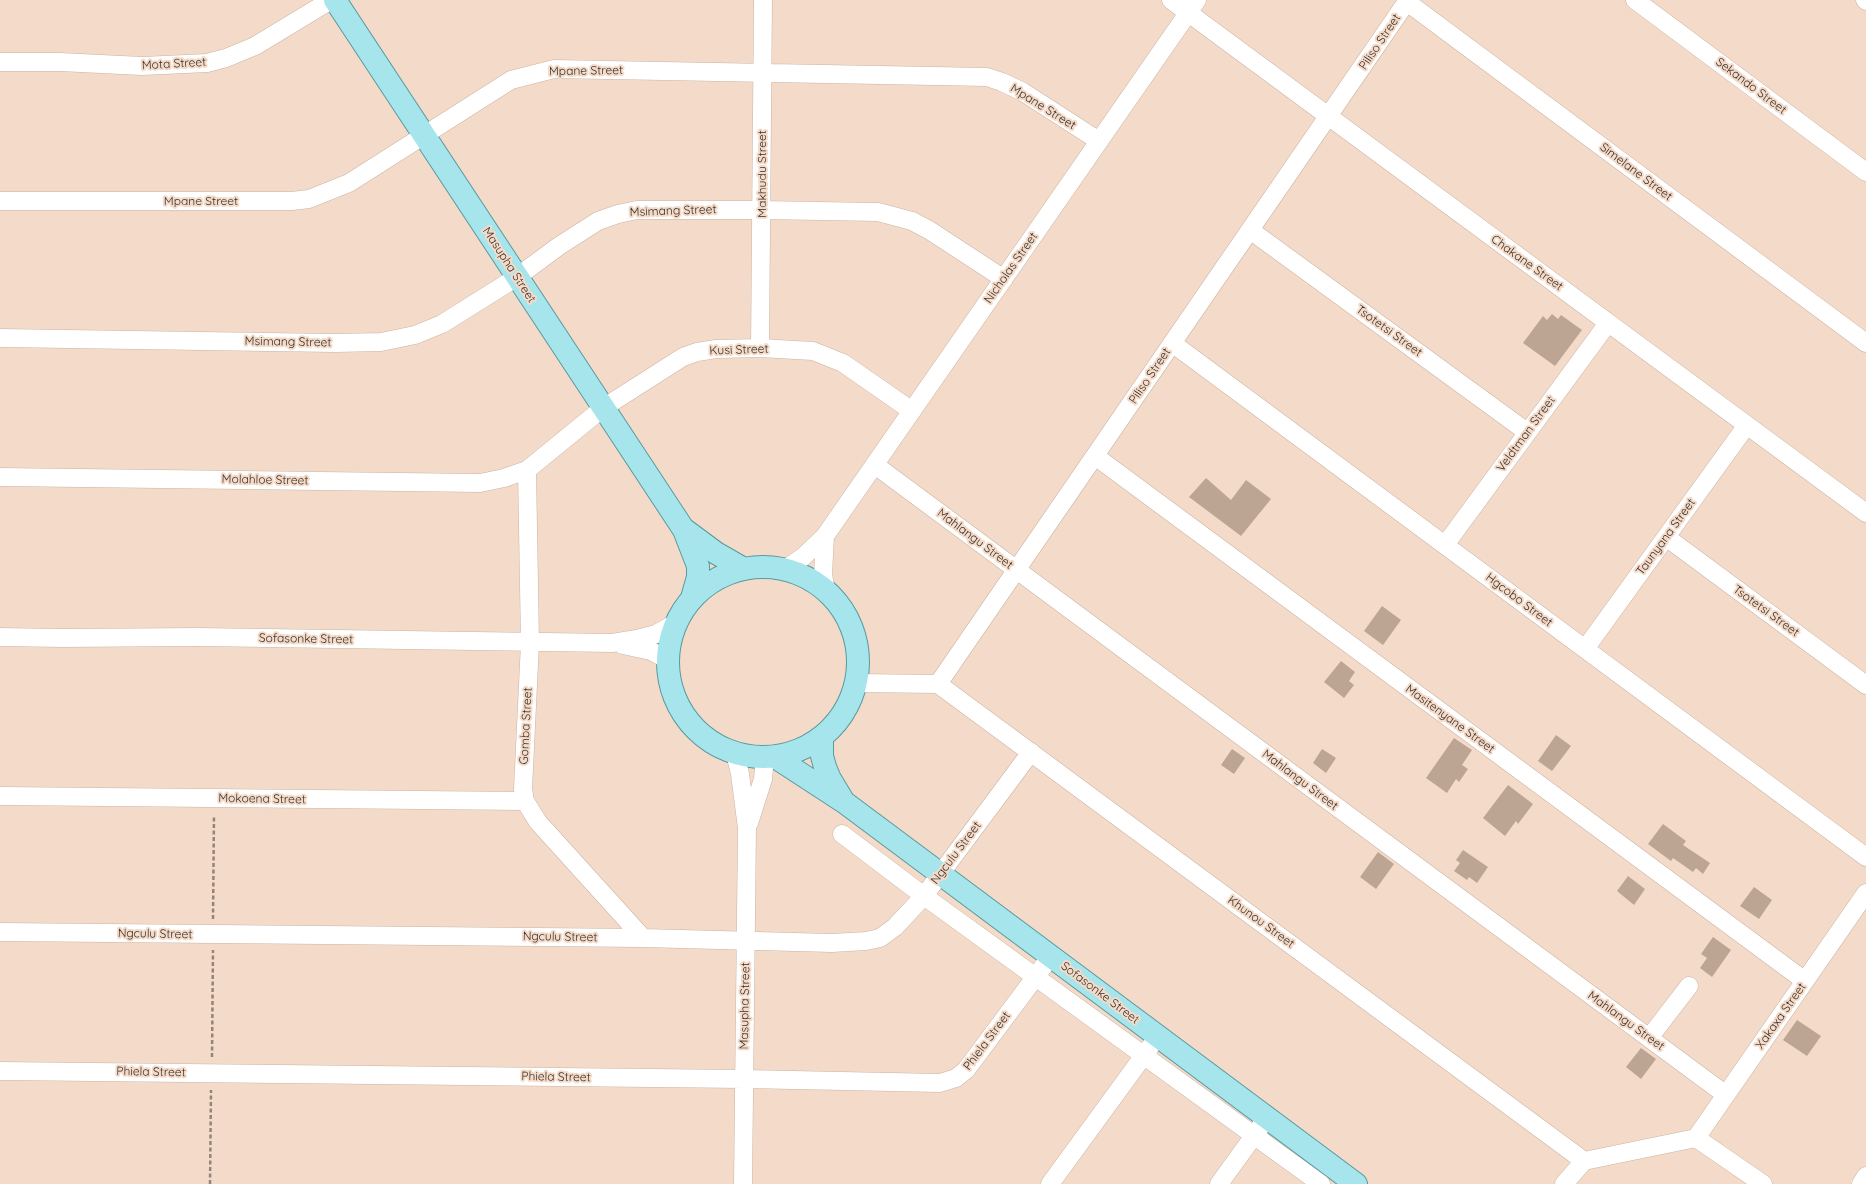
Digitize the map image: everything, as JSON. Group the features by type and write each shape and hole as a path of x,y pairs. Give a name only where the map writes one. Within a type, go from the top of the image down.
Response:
{"main road":[{"name":"Masupha Street","path":"333,0 684,530 698,566 698,577 692,598"},
{"name":"Masupha Street","path":"684,530 716,553 744,569"},
{"name":"Sofasonke Street","path":"764,567 784,570 806,578 826,591 842,610 853,633 858,658 856,683 848,705 836,724 822,737 798,751 770,757 735,753 707,740 686,718 672,690 668,660 670,641 676,623 692,598 708,585 725,575 744,569 764,567"},
{"name":"Sofasonke Street","path":"822,737 822,756 825,767 833,786 844,802"},
{"name":"Sofasonke Street","path":"770,757 844,802 1356,1184"}],"street":[{"name":"Mota Street","path":"0,62 60,62 142,66 207,63 226,58 255,46 333,0"},
{"name":"Makhudu Street","path":"760,348 763,0"},
{"path":"1171,0 1193,6"},
{"name":"Sekando Street","path":"1635,0 1866,172"},
{"name":"Piliso Street","path":"938,684 1408,1"},
{"name":"Simelane Street","path":"1408,1 1866,343"},
{"name":"Chakane Street","path":"1193,6 1328,117 1866,513"},
{"name":"Nicholas Street","path":"784,570 803,557 825,536 1193,6"},
{"name":"Mpane Street","path":"0,201 283,201 309,199 349,183 423,134 511,80 554,69 972,76 987,78 1002,82 1023,92 1099,142"},
{"name":"Msimang Street","path":"0,338 381,342 415,335 442,324 598,222 618,214 636,210 878,212 912,221 929,230 1004,279"},
{"name":"Tsotetsi Street","path":"1250,230 1527,432"},
{"name":"Veldtman Street","path":"1444,545 1608,323"},
{"name":"Hgcobo Street","path":"1172,344 1866,857"},
{"name":"Kusi Street","path":"527,470 603,408 683,357 716,349 760,348 813,351 828,355 843,363 912,410"},
{"name":"Taunyana Street","path":"1585,649 1747,426"},
{"name":"Masitenyane Street","path":"1095,456 1805,981"},
{"name":"Mahlangu Street","path":"874,465 1726,1095"},
{"name":"Molahloe Street","path":"0,477 480,483 504,478 527,470"},
{"name":"Gomba Street","path":"527,470 530,643 523,789 525,801 538,822 643,938"},
{"path":"825,536 823,575 826,591"},
{"name":"Tsotetsi Street","path":"1666,537 1866,684"},
{"name":"Sofasonke Street","path":"0,637 198,636 612,643 656,634 676,623"},
{"name":"Sofasonke Street","path":"612,643 650,651 668,660"},
{"path":"856,683 938,684"},
{"name":"Khunou Street","path":"938,684 1584,1161"},
{"name":"Ngculu Street","path":"0,932 643,938 832,943 866,941 880,938 895,927 924,896 1031,752"},
{"name":"Masupha Street","path":"735,753 746,807 747,828 743,1184"},
{"name":"Masupha Street","path":"747,828 770,757"},
{"name":"Mokoena Street","path":"0,796 525,801"},
{"path":"842,834 1034,977 1321,1184"},
{"name":"Xakaxa Street","path":"1696,1138 1866,893"},
{"name":"Phiela Street","path":"0,1071 744,1079 940,1084 950,1082 966,1070 1051,956"},
{"path":"1649,1038 1689,986"},
{"path":"1050,1184 1158,1036"},
{"path":"1219,1184 1268,1118"},
{"path":"1564,1184 1584,1161 1696,1138 1763,1184"},
{"path":"1860,1184 1866,1176"}],"path":[{"path":"210,1184 214,798"}],"building":[{"path":"1552,314 1558,319 1561,315 1582,330 1555,366 1523,343 1543,316 1547,320"},
{"path":"1206,478 1231,500 1246,480 1271,499 1241,536 1189,497"},
{"path":"1382,606 1401,620 1383,645 1364,631"},
{"path":"1341,661 1355,672 1349,681 1354,685 1344,698 1324,682"},
{"path":"1556,735 1571,746 1552,771 1538,761"},
{"path":"1454,738 1472,750 1462,765 1468,769 1459,782 1456,779 1447,793 1426,778"},
{"path":"1232,749 1245,758 1234,774 1221,765"},
{"path":"1322,749 1336,758 1326,773 1313,763"},
{"path":"1508,785 1533,804 1518,824 1516,821 1505,836 1483,818"},
{"path":"1663,824 1686,841 1683,845 1710,863 1703,874 1696,868 1693,872 1673,858 1671,861 1648,844"},
{"path":"1463,850 1488,867 1477,883 1469,877 1467,880 1454,871 1460,863 1456,860"},
{"path":"1378,852 1394,864 1376,889 1360,877"},
{"path":"1628,876 1645,889 1634,905 1617,891"},
{"path":"1754,887 1772,900 1759,919 1740,906"},
{"path":"1713,937 1731,950 1712,977 1700,968 1707,958 1701,954"},
{"path":"1797,1020 1821,1036 1807,1056 1783,1040"},
{"path":"1641,1048 1656,1059 1641,1079 1626,1067"}]}
